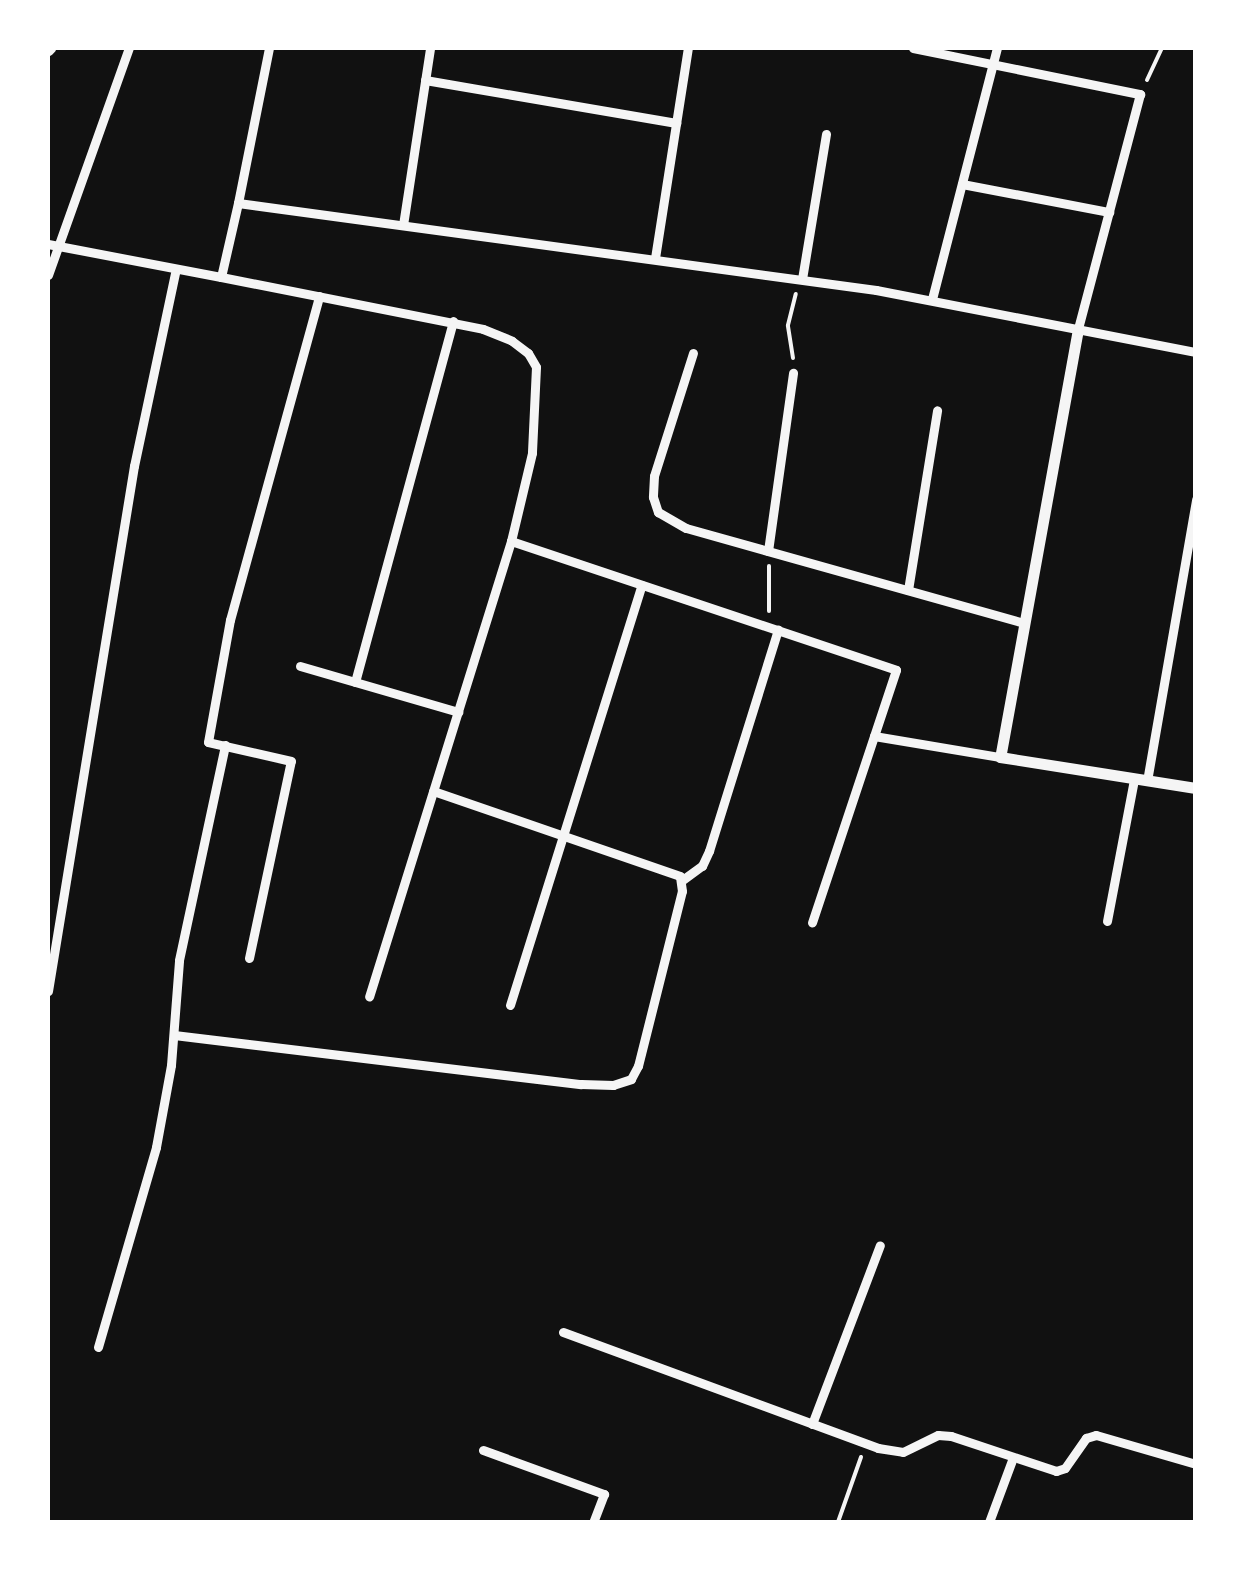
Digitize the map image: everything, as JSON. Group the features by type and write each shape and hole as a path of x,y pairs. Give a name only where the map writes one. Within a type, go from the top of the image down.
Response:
{"street":[{"path":"48,275 53,245 129,48"},
{"path":"222,278 269,48"},
{"path":"403,225 430,48"},
{"path":"655,258 688,48"},
{"path":"913,48 1140,94 1078,329 1000,757"},
{"path":"932,299 997,48"},
{"path":"425,80 676,123"},
{"path":"802,278 826,134"},
{"path":"962,184 1109,212"},
{"path":"238,203 802,278 932,299 1196,352"},
{"path":"53,245 453,321 512,340 528,353 536,367 532,454 511,541 369,996"},
{"path":"48,992 52,948 134,466 176,269"},
{"path":"249,958 291,761 208,742 218,671 319,296"},
{"path":"355,682 453,321"},
{"path":"693,353 654,476 652,497 658,512 686,528 1024,623"},
{"path":"768,551 793,373"},
{"path":"908,590 936,410"},
{"path":"1107,922 1141,780 1196,499"},
{"path":"511,541 896,670 812,922"},
{"path":"510,1005 642,585"},
{"path":"174,1035 614,1085 630,1079 638,1066 681,881 702,866 709,851 778,630"},
{"path":"300,666 458,712"},
{"path":"874,736 1196,788"},
{"path":"98,1348 156,1147 174,1035 179,960 225,746"},
{"path":"433,791 674,871 681,881"},
{"path":"812,1424 880,1245"},
{"path":"563,1332 866,1444 904,1452 938,1435 951,1436 1012,1460 1056,1471 1065,1468 1086,1438 1096,1436 1196,1464"},
{"path":"483,1450 604,1494 593,1522"},
{"path":"989,1522 1012,1460"}],"path":[{"path":"1140,94 1162,48"},
{"path":"793,373 788,325 802,278"},
{"path":"764,626 771,594 768,551"},
{"path":"838,1522 866,1444"}]}
